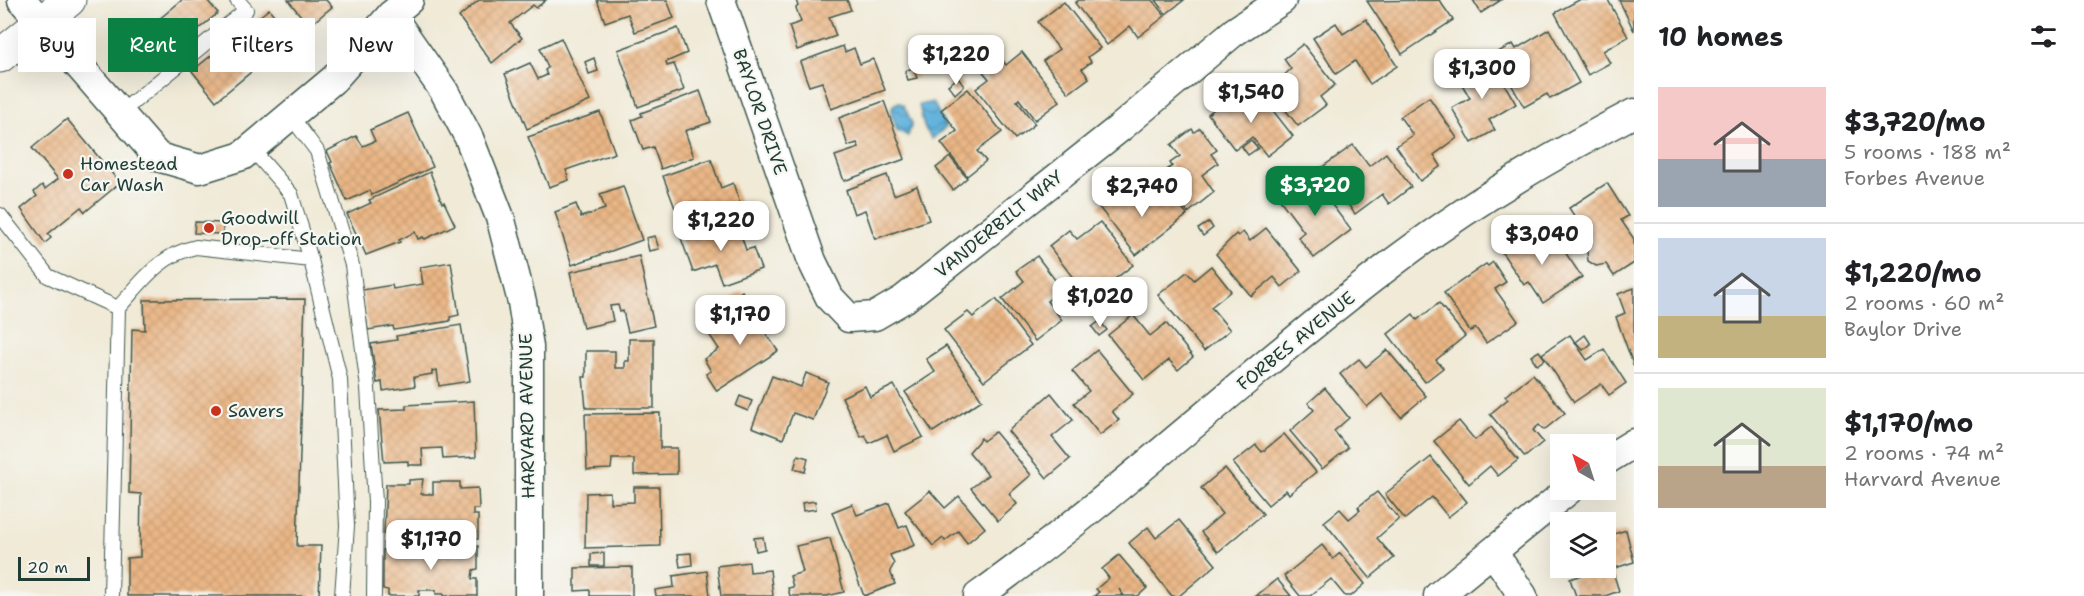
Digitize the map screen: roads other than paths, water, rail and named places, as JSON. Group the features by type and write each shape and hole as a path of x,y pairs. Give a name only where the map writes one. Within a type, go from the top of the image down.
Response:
{"main road":[{"path":"0,56 32,11 69,0"}],"street":[{"name":"BAYLOR DRIVE","path":"721,0 812,261 830,298 849,318"},
{"name":"VANDERBILT WAY","path":"849,318 875,316 904,299 1121,127 1234,32 1282,0"},
{"path":"32,11 158,157 200,169 247,152 334,79 400,7"},
{"name":"HARVARD AVENUE","path":"400,7 469,138 501,220 522,302 529,347 529,596"},
{"name":"FORBES AVENUE","path":"978,596 1058,535 1396,260 1545,161 1634,113"},
{"path":"1616,454 1634,442"},
{"path":"1438,596 1556,500"},
{"path":"1492,552 1523,596"}],"lane":[{"path":"120,113 246,10 237,0"},
{"path":"290,116 317,151 352,265 369,411 375,502 374,596"},
{"path":"247,152 291,194 311,260 340,379 347,526 342,596"},
{"path":"0,215 48,276 118,308"},
{"path":"111,596 118,308 165,258 196,247 311,260"}],"water":[{"path":"899,102 904,106 912,123 908,136 897,130 891,112 893,105"},
{"path":"933,102 946,127 932,139 924,127 919,105"}],"place":[{"name":"Homestead Car Wash","path":"68,174"},
{"name":"Goodwill Drop-off Station","path":"209,228"},
{"name":"Savers","path":"216,411"}]}
